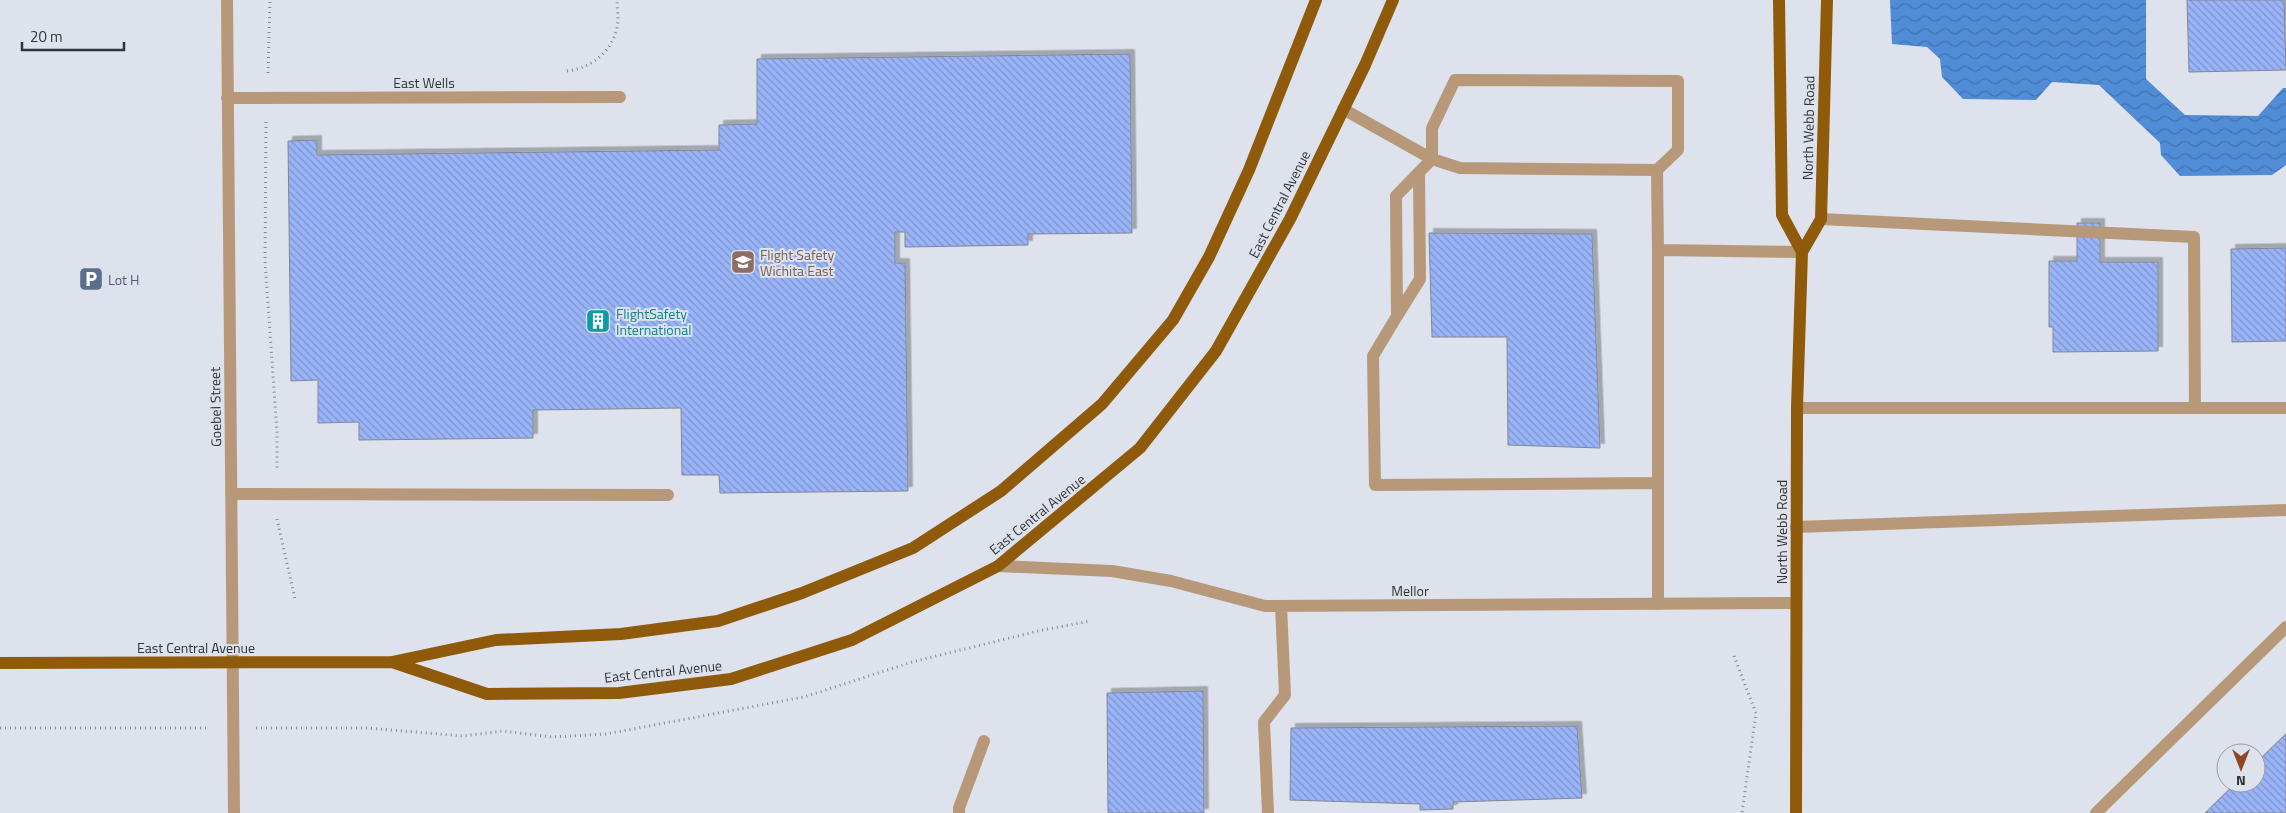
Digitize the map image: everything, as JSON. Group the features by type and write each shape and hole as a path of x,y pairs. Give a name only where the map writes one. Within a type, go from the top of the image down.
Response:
{"main road":[{"name":"East Central Avenue","path":"0,663 392,662 496,640 621,634 718,621 802,592 913,548 1001,491 1102,404 1173,320 1209,257 1249,170 1316,0"},
{"name":"East Central Avenue","path":"392,662 487,694 619,693 731,679 852,640 998,566 1140,448 1216,351 1290,219 1393,0"},
{"name":"North Webb Road","path":"1779,0 1782,215 1802,252"},
{"name":"North Webb Road","path":"1796,813 1797,408 1802,252 1822,219 1828,0"}],"street":[{"name":"Goebel Street","path":"227,0 234,813"},
{"path":"1343,109 1432,160 1460,168 1657,170 1678,150 1678,81 1455,80 1432,128 1432,160 1396,196 1397,316"},
{"name":"East Wells","path":"227,98 620,97"},
{"path":"1657,170 1658,604"},
{"path":"1419,172 1420,279 1373,356 1375,485 1658,483"},
{"path":"1822,219 2194,237 2195,408"},
{"path":"1658,250 1802,252"},
{"path":"1797,408 2286,408"},
{"path":"231,494 668,495"},
{"path":"1796,527 2286,510"},
{"name":"Mellor","path":"998,566 1122,572 1171,581 1265,606 1796,603"},
{"path":"1268,813 1264,722 1285,695 1281,606"},
{"path":"2096,813 2286,627"},
{"path":"959,813 984,741"}],"path":[{"path":"270,0 265,260 276,433 277,524 295,599"},
{"path":"563,71 580,69 605,54 617,28 617,0"},
{"path":"268,74 278,74"},
{"path":"1734,656 1756,713 1742,813"}],"water":[{"path":"1890,0 2146,0 2146,79 2185,115 2258,116 2283,88 2286,88 2286,165 2272,175 2180,176 2161,155 2160,143 2099,85 2052,82 2036,100 1963,99 1942,77 1940,59 1927,47 1892,44"}],"building":[{"path":"2187,0 2284,0 2286,70 2189,72"},
{"name":"FlightSafety International","path":"1130,54 1132,233 1028,234 1028,245 905,247 905,232 895,232 895,263 905,263 908,491 720,493 719,475 682,475 681,408 533,410 533,438 359,440 359,422 318,423 318,380 291,381 288,141 317,140 317,155 719,150 719,125 757,124 757,59"},
{"path":"2077,223 2100,223 2100,262 2158,262 2158,351 2053,352 2053,327 2049,327 2049,261 2077,261"},
{"path":"1429,233 1592,234 1600,448 1508,445 1507,337 1432,337"},
{"path":"2286,248 2286,341 2232,342 2231,249"},
{"path":"1203,691 1204,813 1108,813 1107,693"},
{"path":"1577,726 1582,798 1453,802 1453,809 1420,810 1420,804 1290,800 1291,728"},
{"path":"2286,734 2286,813 2205,813 2226,793 2266,793 2266,753"}],"place":[{"name":"Flight Safety Wichita East","path":"743,262"},
{"name":"Lot H","path":"91,279"},
{"name":"FlightSafety International","path":"598,321"}]}
